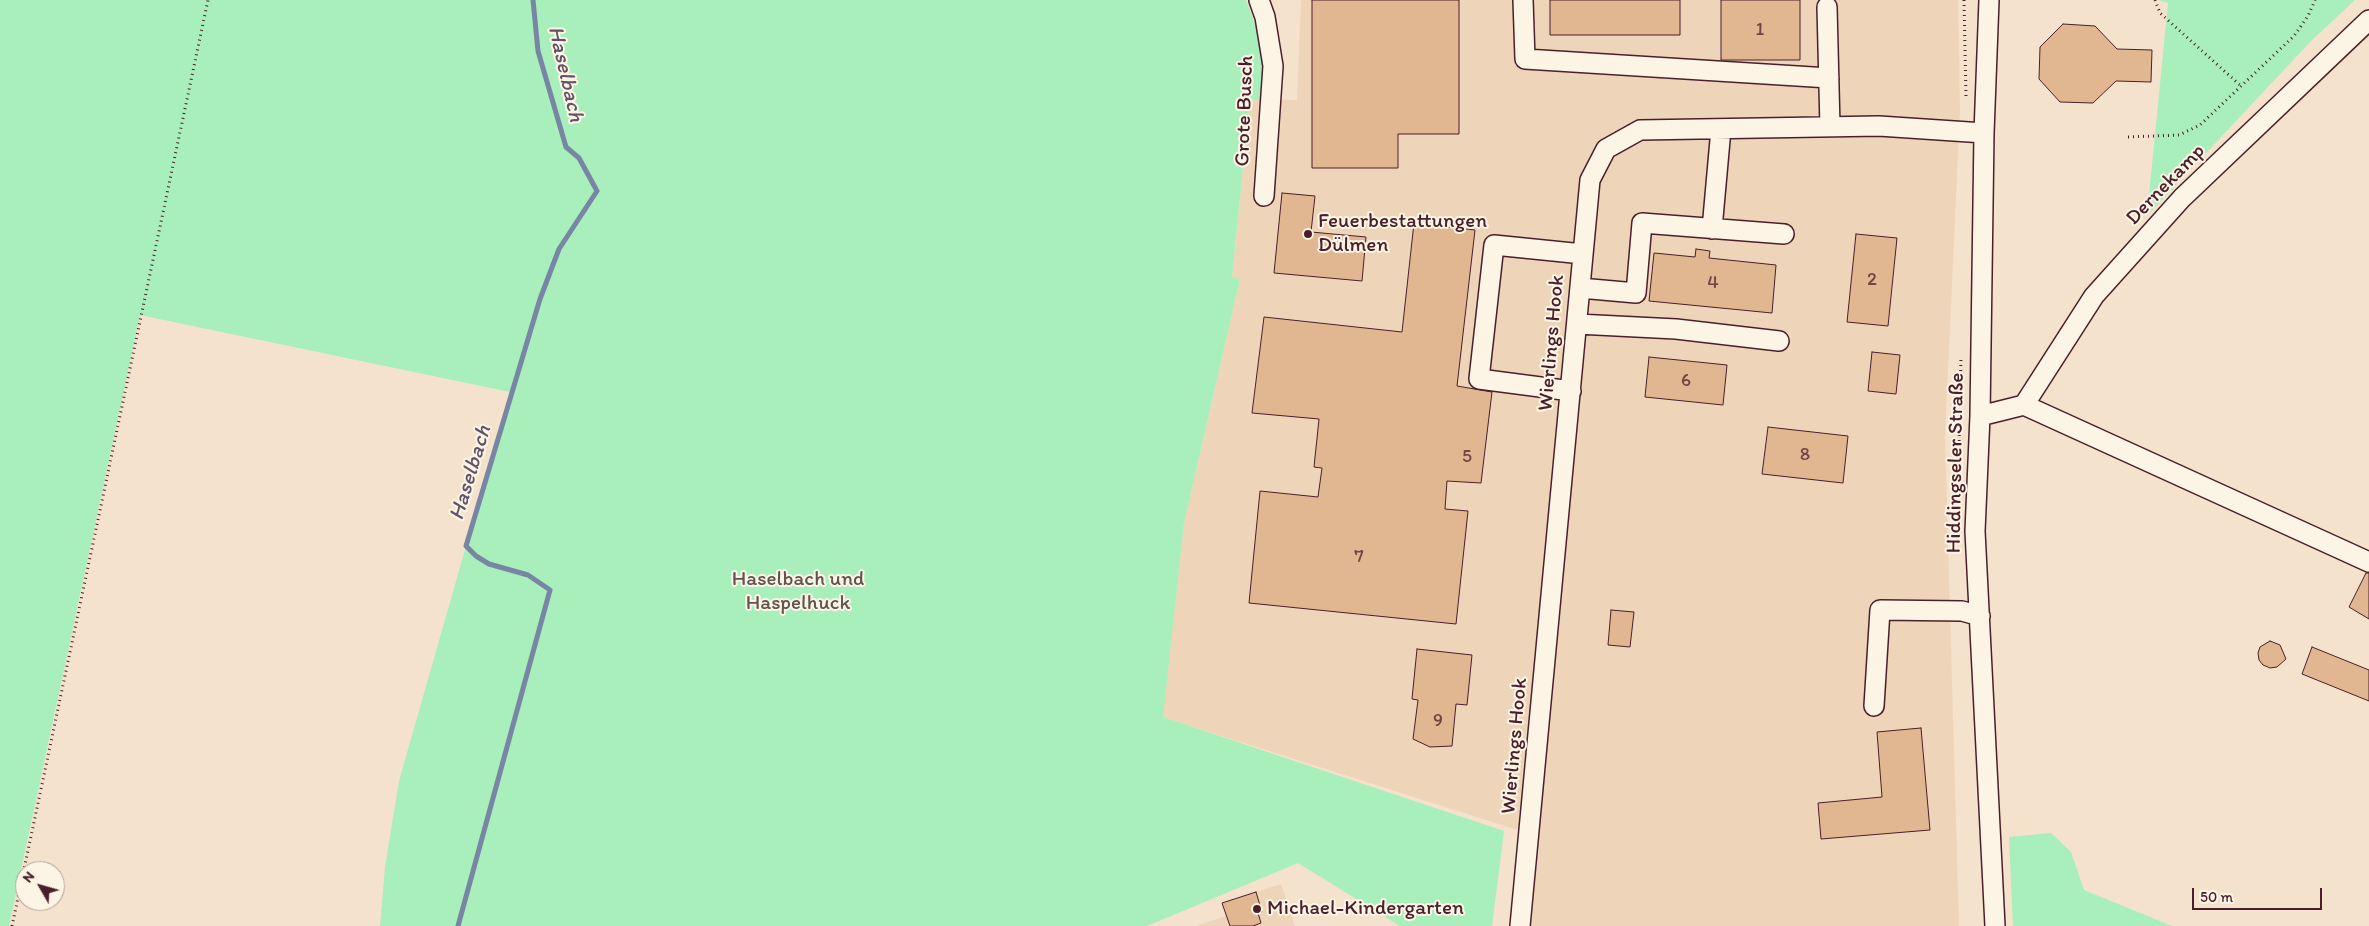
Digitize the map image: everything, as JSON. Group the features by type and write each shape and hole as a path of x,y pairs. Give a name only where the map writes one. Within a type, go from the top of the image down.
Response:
{"street":[{"name":"Grote Busch","path":"1259,0 1265,17 1273,66 1264,196"},
{"path":"1523,0 1524,59 1829,78"},
{"name":"Hiddingseler Straße","path":"1988,0 1980,416 1974,531 1995,926"},
{"path":"1827,7 1830,127"},
{"name":"Dernekamp","path":"2024,405 2094,296 2182,198 2369,20"},
{"name":"Wierlings Hook","path":"1520,926 1590,180 1606,148 1640,130 1879,126 1984,133"},
{"path":"1712,228 1721,129"},
{"path":"1580,288 1636,293 1642,223 1784,234"},
{"path":"1571,392 1479,379 1494,245 1583,254"},
{"path":"1577,324 1676,329 1779,340"},
{"path":"1980,416 2024,405 2369,562"},
{"path":"1874,706 1880,610 1962,611 1980,616"}],"path":[{"path":"12,926 208,0"},
{"path":"2155,0 2160,13 2241,86"},
{"path":"2128,137 2179,135 2212,114 2294,36 2308,16 2315,0"}],"shaded area":[{"path":"1301,0 1958,0 1960,110 1945,437 1959,926 1520,926 1530,834 1162,717 1184,523 1240,279 1232,278 1250,99 1297,100"},
{"name":"Michael-Kindergarten","path":"1281,884 1295,926 1196,926 1226,916 1222,903"}],"green space":[{"name":"Haselbach und Haspelhuck","path":"0,0 1246,0 1264,48 1264,70 1260,100 1250,99 1232,277 1240,279 1184,523 1163,717 1504,831 1492,926 1400,926 1298,863 1147,926 380,926 385,867 399,781 510,392 140,315 23,861 15,861 15,898 9,926 0,926"},
{"path":"2158,0 2355,0 2311,41 2147,216 2168,3"},
{"path":"2051,833 2071,852 2084,890 2172,926 2013,926 2009,837"}],"building":[{"path":"1312,0 1459,0 1459,134 1398,134 1398,168 1312,168"},
{"path":"1550,0 1680,0 1680,35 1550,35"},
{"path":"1721,0 1800,0 1800,60 1721,60"},
{"path":"2063,24 2095,26 2117,49 2152,50 2151,82 2116,81 2093,103 2060,102 2039,79 2040,47"},
{"name":"Feuerbestattungen Dülmen","path":"1282,193 1315,196 1311,232 1366,237 1362,281 1274,273"},
{"path":"1414,223 1475,230 1457,386 1492,392 1481,483 1447,481 1445,509 1468,511 1456,624 1249,603 1260,491 1318,497 1322,468 1314,467 1319,419 1252,413 1264,317 1402,332"},
{"path":"1856,234 1897,238 1888,326 1847,322"},
{"path":"1696,249 1710,251 1709,258 1776,265 1772,313 1649,301 1654,253 1695,257"},
{"path":"1872,352 1900,355 1896,394 1868,391"},
{"path":"1649,357 1727,365 1723,405 1645,397"},
{"path":"1768,427 1848,436 1843,483 1762,474"},
{"path":"2366,573 2369,573 2369,619 2349,607"},
{"path":"1611,610 1634,612 1630,647 1608,645"},
{"path":"2270,641 2280,645 2286,659 2277,667 2270,668 2263,665 2259,660 2258,653 2260,647"},
{"path":"2312,647 2369,670 2369,701 2302,674"},
{"path":"1417,649 1472,655 1467,705 1456,704 1452,746 1430,747 1413,739 1418,700 1412,699"},
{"path":"1921,728 1930,830 1821,839 1818,803 1882,797 1877,732"},
{"path":"1256,892 1262,912 1258,913 1261,923 1253,926 1230,926 1222,903"}],"waterway":[{"name":"Haselbach","path":"458,926 550,590 528,575 489,564 476,556 466,546 540,299 559,249 597,191 579,158 566,147 538,51 533,0"}],"place":[{"name":"Feuerbestattungen Dülmen","path":"1308,234"},
{"name":"Michael-Kindergarten","path":"1257,909"}]}
